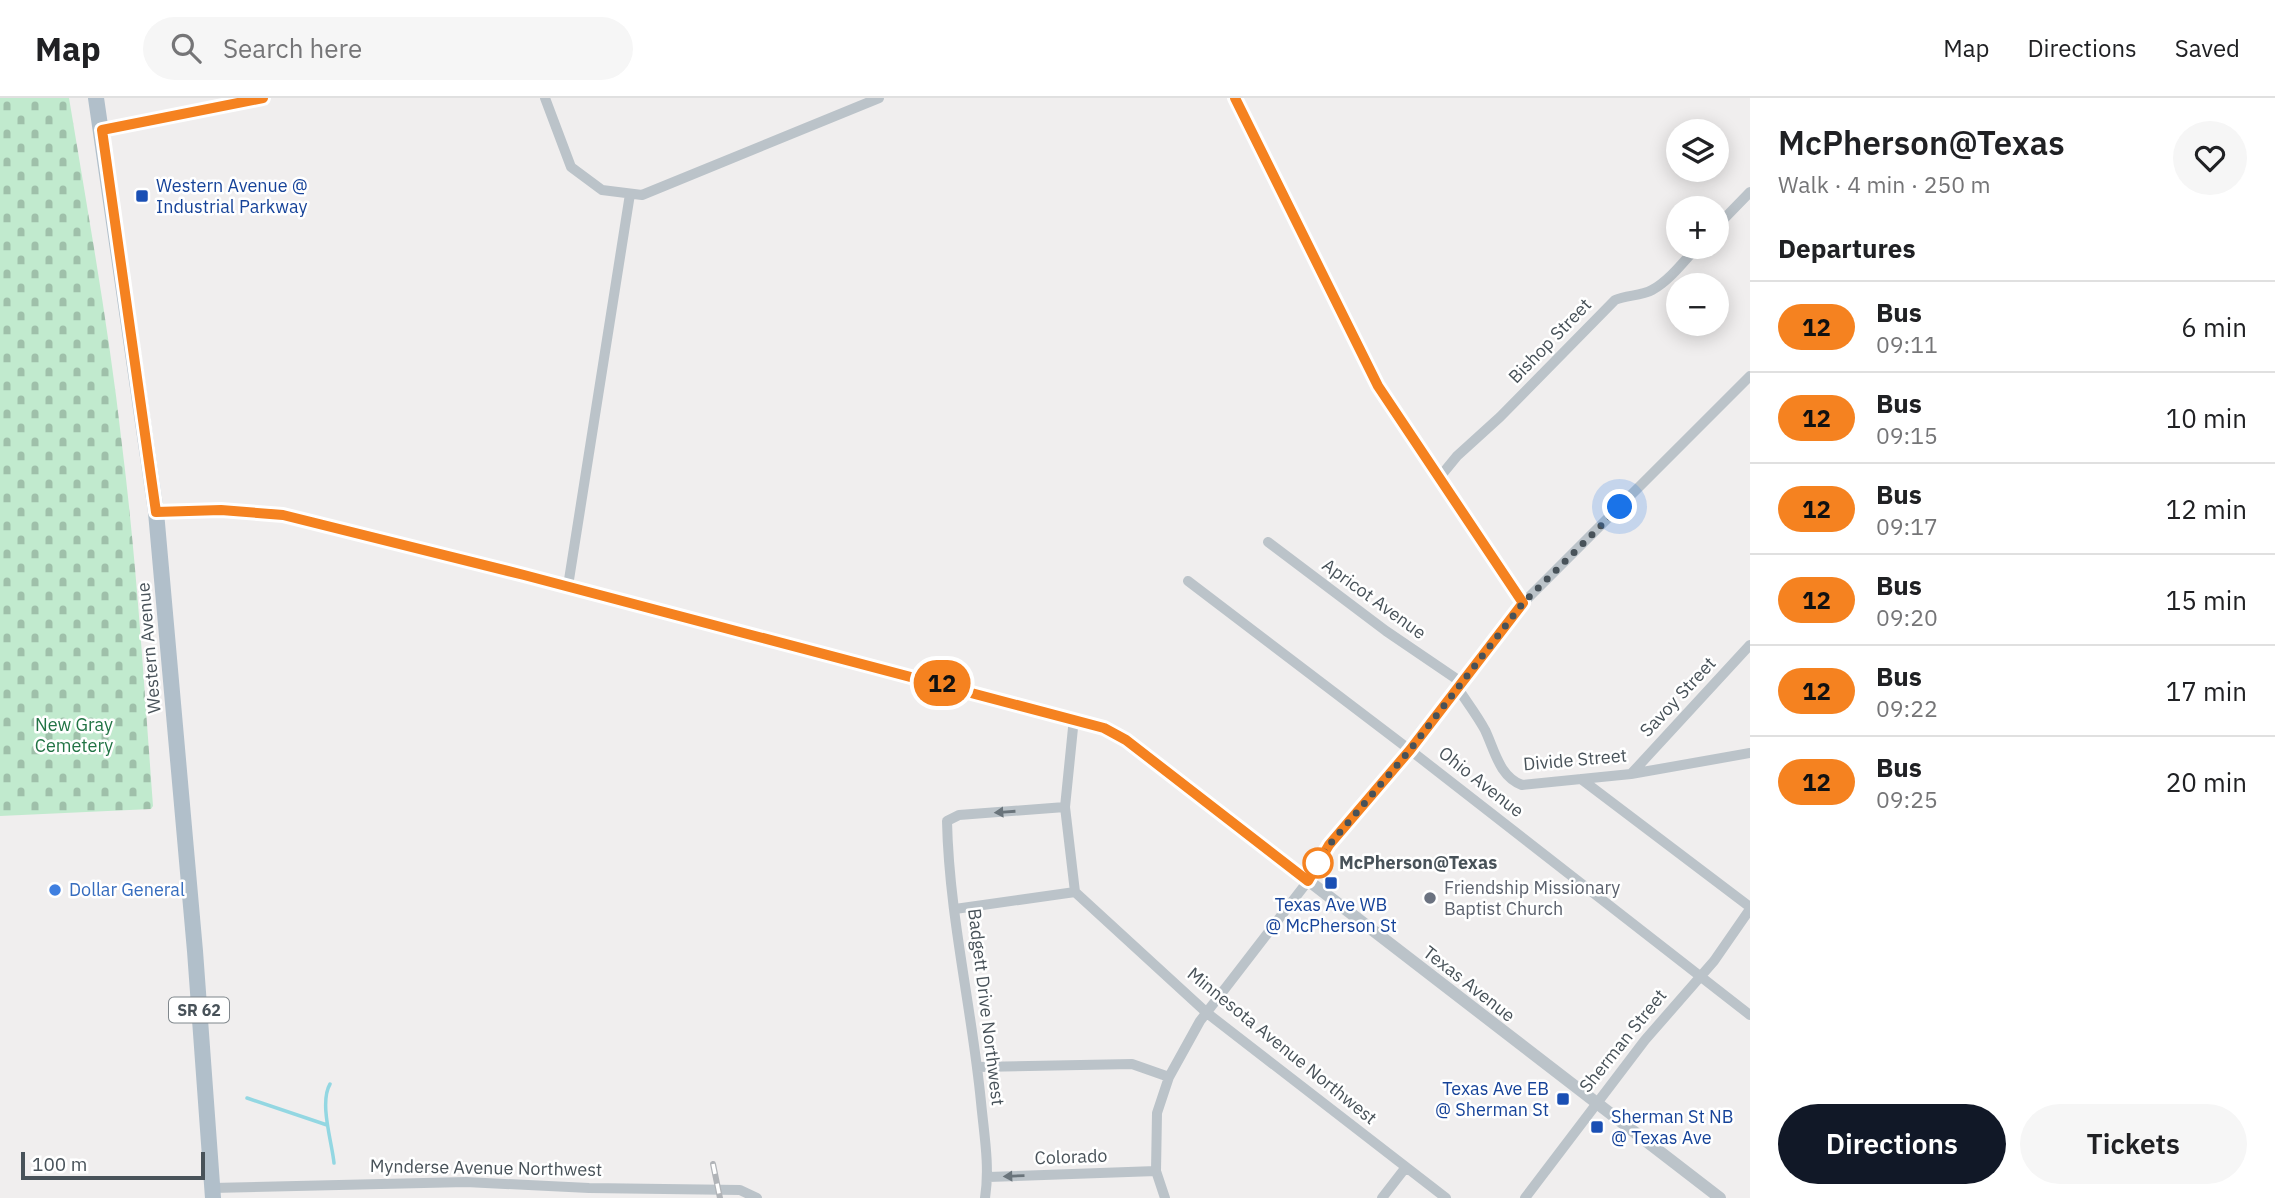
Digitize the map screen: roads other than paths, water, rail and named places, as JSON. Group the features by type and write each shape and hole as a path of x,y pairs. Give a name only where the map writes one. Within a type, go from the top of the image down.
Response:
{"main road":[{"name":"Western Avenue","path":"96,98 156,512 195,951 212,1193"}],"street":[{"path":"102,130 263,98"},
{"path":"545,98 571,167 602,190 642,195 878,98"},
{"path":"1235,98 1378,386 1523,603"},
{"path":"1729,214 1750,192"},
{"path":"568,586 630,194"},
{"name":"Bishop Street","path":"1439,478 1457,456 1615,300 1650,292 1662,284 1686,259"},
{"path":"1164,1198 1156,1171 1157,1113 1169,1077 1207,1013 1308,881 1329,845 1410,750 1523,603 1750,376"},
{"name":"Texas Avenue","path":"156,512 221,510 283,515 568,586 1104,728 1126,740 1720,1198"},
{"name":"Apricot Avenue","path":"1268,542 1459,684"},
{"name":"Ohio Avenue","path":"1188,581 1702,975 1750,1015"},
{"name":"Savoy Street","path":"1631,774 1750,645"},
{"name":"Divide Street","path":"1459,684 1484,728 1498,762 1510,780 1522,785 1631,774 1750,753"},
{"path":"955,909 1075,892 1065,807 1074,718"},
{"path":"1581,779 1750,908"},
{"name":"Badgett Drive Northwest","path":"985,1198 988,1177 977,1067 965,995 947,821 958,815 1065,807"},
{"name":"Minnesota Avenue Northwest","path":"1075,892 1207,1013 1446,1198"},
{"name":"Sherman Street","path":"1525,1198 1645,1040 1702,975 1750,908"},
{"path":"977,1067 1132,1064 1169,1077"},
{"path":"1382,1198 1406,1167"},
{"name":"Colorado","path":"988,1177 1156,1171"},
{"name":"Mynderse Avenue Northwest","path":"212,1193 466,1182 740,1191 757,1198"}],"waterway":[{"path":"330,1084 326,1112 334,1163"},
{"path":"247,1098 327,1125"}],"railway":[{"path":"713,1164 720,1198"}],"place":[{"name":"Western Avenue @ Industrial Parkway","path":"142,196"},
{"name":"McPherson@Texas","path":"1318,863"},
{"name":"Texas Ave WB @ McPherson St","path":"1331,883"},
{"name":"Dollar General","path":"55,890"},
{"name":"Friendship Missionary Baptist Church","path":"1430,898"},
{"name":"Texas Ave EB @ Sherman St","path":"1563,1099"},
{"name":"Sherman St NB @ Texas Ave","path":"1597,1127"}],"park label":[{"name":"New Gray Cemetery","path":"74,735"}]}
